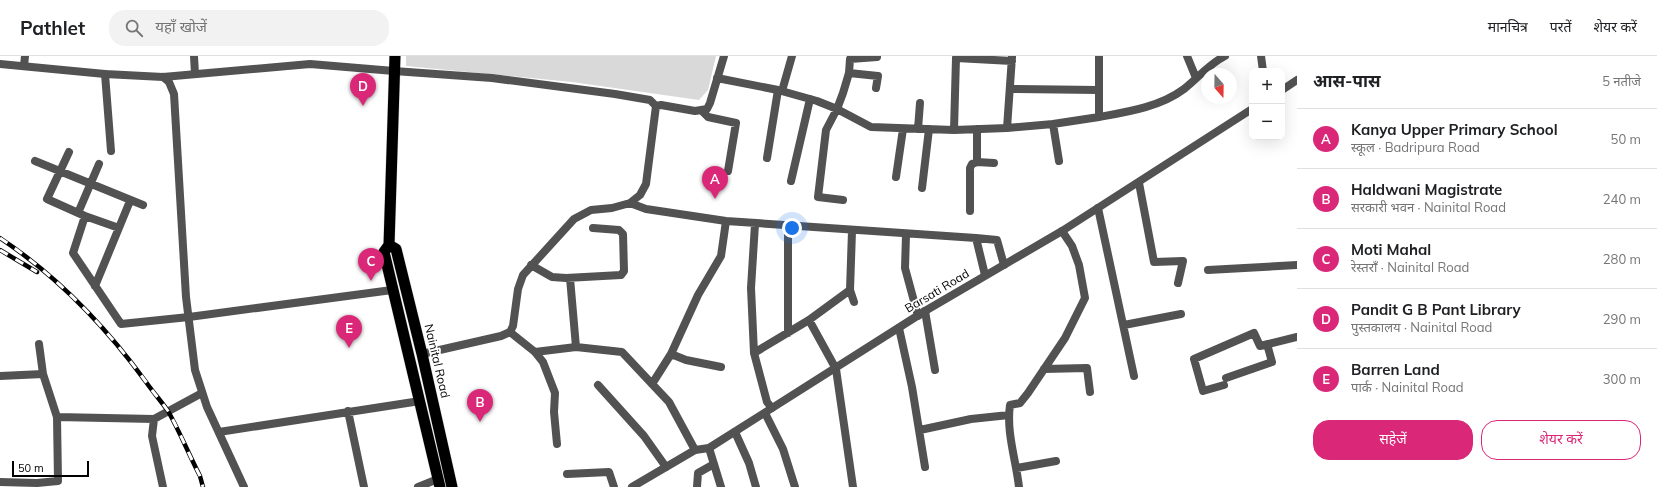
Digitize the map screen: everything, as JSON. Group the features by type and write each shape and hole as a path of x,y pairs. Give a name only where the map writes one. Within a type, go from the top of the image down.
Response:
{"highway":[{"path":"395,56 389,245 384,252 439,483 450,475"},
{"name":"Nainital Road","path":"389,245 396,249 422,354 452,487"},
{"path":"409,356 422,354"}],"street":[{"path":"24,66 25,56"},
{"path":"194,56 195,74"},
{"path":"656,106 661,105 695,112 707,110 724,56"},
{"path":"767,158 780,90 792,56"},
{"path":"843,200 818,197 826,130 837,109 848,73 850,59 877,56"},
{"path":"1099,56 1099,117"},
{"path":"1187,56 1196,78"},
{"path":"717,78 780,90 810,99 837,109 871,127 954,130 1007,128 1053,124 1099,117 1131,111 1161,102 1183,90 1214,62 1225,56"},
{"path":"1261,56 1263,68"},
{"path":"954,130 956,58 1012,58 1007,128"},
{"path":"0,64 105,74 163,77 310,64 492,78 615,94 650,100 656,106"},
{"path":"848,73 878,76 876,88"},
{"path":"105,74 111,151"},
{"path":"163,77 169,82 174,94 186,297 195,370 202,393 244,487"},
{"path":"1285,88 1297,80"},
{"path":"1010,89 1098,90"},
{"path":"791,181 810,99"},
{"path":"918,129 920,103"},
{"path":"422,354 501,336 510,332 513,326 518,289 523,275 574,218 591,210 612,208 630,203 640,195 646,184 656,106"},
{"path":"702,111 708,117 736,123 728,171"},
{"name":"Barsati Road","path":"636,486 695,450 709,448 926,311 1062,231 1139,183 1249,111"},
{"path":"1053,124 1059,161"},
{"path":"896,177 903,129"},
{"path":"922,188 929,129"},
{"path":"977,129 977,162"},
{"path":"68,152 47,200 119,228"},
{"path":"35,161 130,201 143,205"},
{"path":"970,211 970,168 972,164 977,162 994,163"},
{"path":"99,164 90,184 74,253 121,324 189,317 392,290"},
{"path":"1139,183 1154,262 1183,262 1178,283"},
{"path":"95,286 130,201"},
{"path":"630,203 646,209 754,224 997,240 1004,265"},
{"path":"1098,208 1134,376"},
{"path":"652,384 671,354 698,295 722,256 726,221"},
{"path":"754,224 751,288 754,353 769,411 795,487"},
{"path":"788,226 788,333"},
{"path":"531,265 552,277 570,278 623,274 623,234 619,230 593,228"},
{"path":"852,231 850,290 854,302"},
{"path":"1020,487 1010,436 1010,405 1020,403 1044,369 1065,338 1085,298 1079,265 1072,246 1062,231"},
{"path":"906,235 905,268 918,316"},
{"path":"976,238 986,276"},
{"path":"1208,270 1297,265"},
{"path":"570,278 576,347"},
{"path":"754,353 809,320 850,290"},
{"path":"926,311 936,370"},
{"path":"1124,325 1181,314"},
{"path":"809,320 836,369 853,487"},
{"path":"899,328 906,353 925,467"},
{"path":"510,332 535,352 543,362 555,393 554,412 557,444"},
{"path":"1267,344 1272,362 1203,391 1194,359 1254,333 1260,346 1267,344 1297,336"},
{"path":"0,482 59,484 57,417 43,374 39,344"},
{"path":"535,352 576,347 622,352 668,402 695,450"},
{"path":"671,354 686,360 721,367"},
{"path":"1044,369 1088,368 1090,392"},
{"path":"0,376 43,374"},
{"path":"598,385 644,436 666,467"},
{"path":"57,417 154,419 202,393"},
{"path":"219,432 420,401"},
{"path":"348,411 364,487"},
{"path":"920,430 971,419 1009,415"},
{"path":"154,419 152,436 163,487"},
{"path":"735,432 749,463 756,487"},
{"path":"709,448 721,487"},
{"path":"1017,468 1056,461"},
{"path":"697,487 698,474 714,464"},
{"path":"567,474 609,472 614,487"},
{"path":"418,487 439,483"}],"shaded area":[{"path":"406,56 716,56 708,90 699,100 572,82 406,66"}],"railway":[{"path":"0,238 61,286 97,322 131,362 168,411 200,476 203,487"},
{"path":"0,250 37,272"}],"place":[{"name":"Pandit G B Pant Library","path":"363,106"},
{"name":"Kanya Upper Primary School","path":"715,199"},
{"name":"Moti Mahal","path":"371,281"},
{"name":"Barren Land","path":"349,348"},
{"name":"Haldwani Magistrate","path":"480,422"}]}
